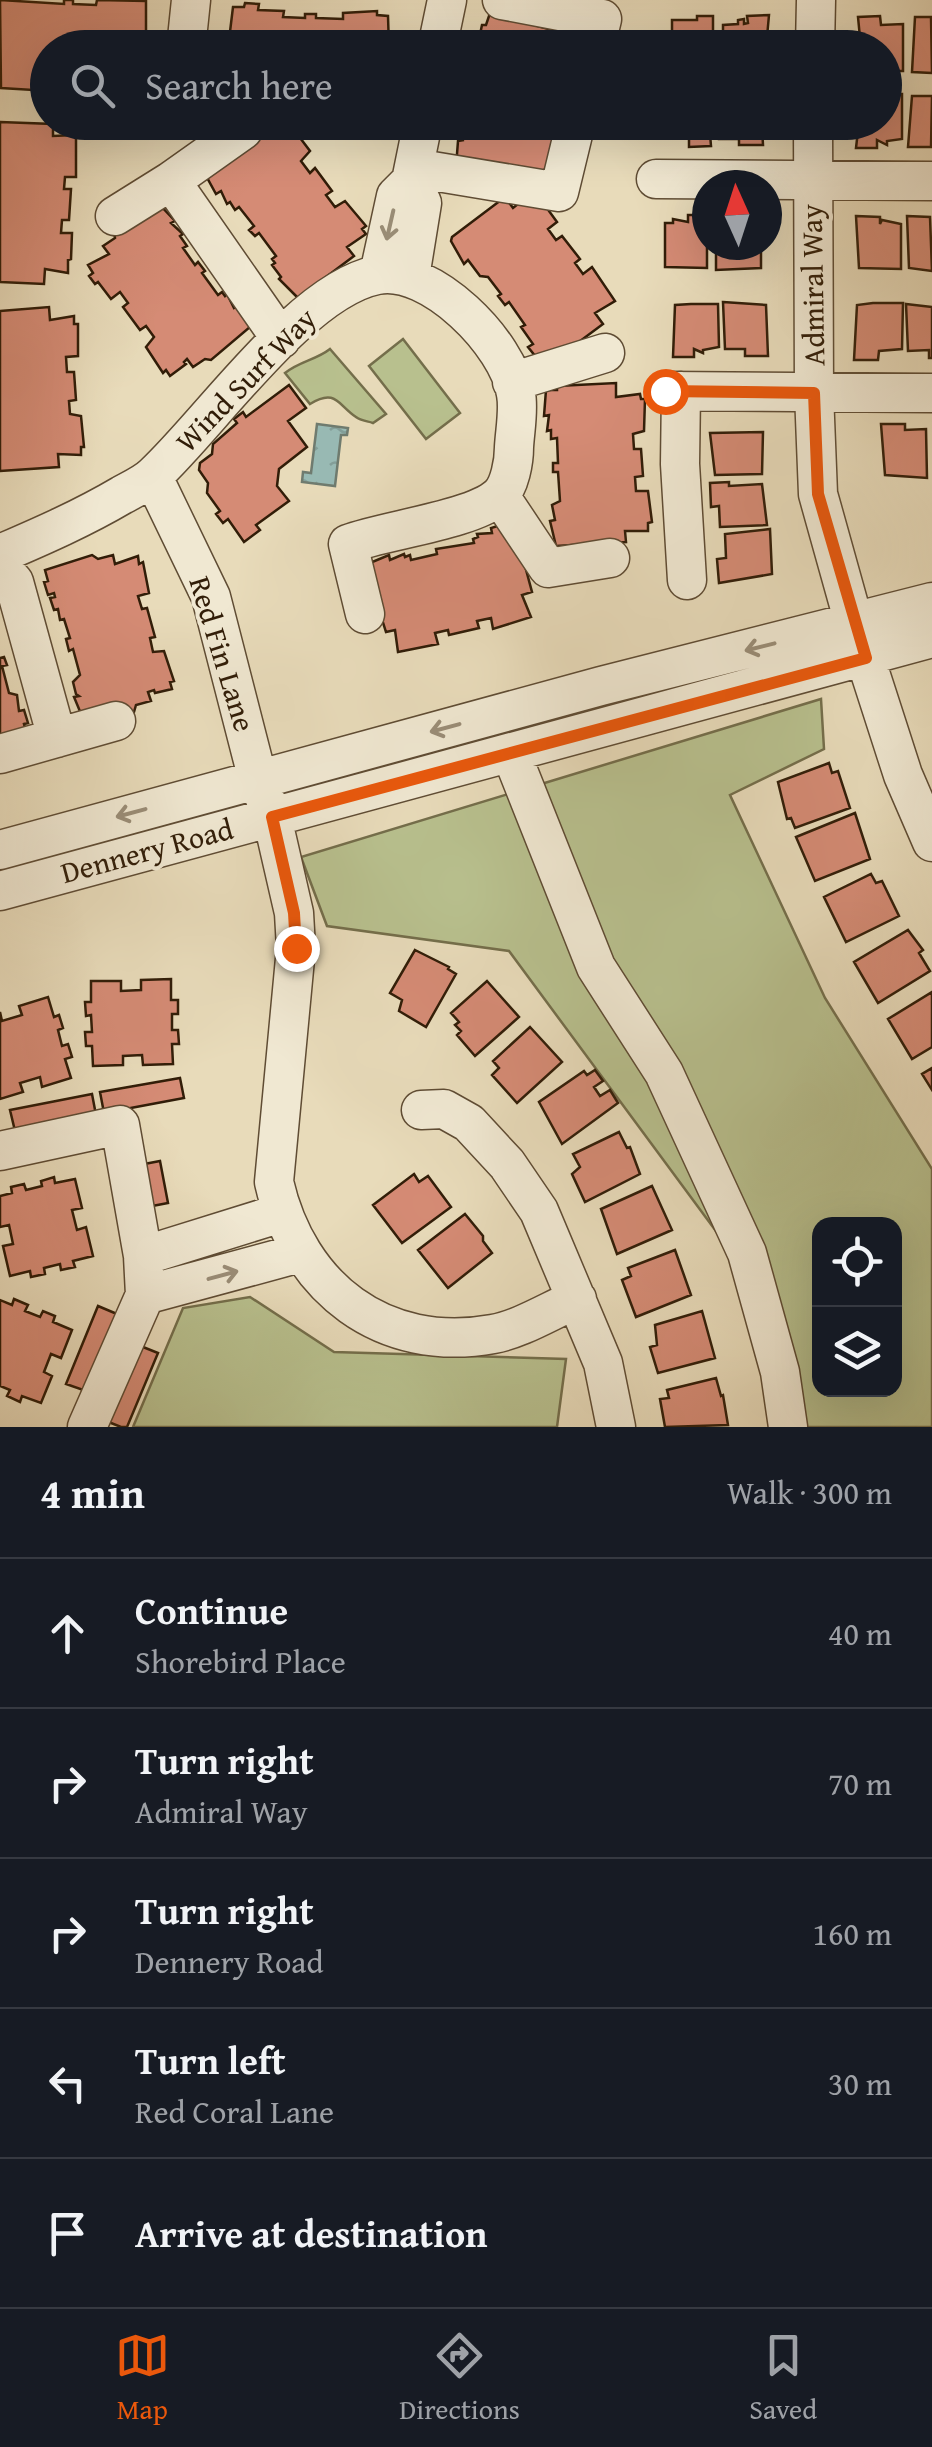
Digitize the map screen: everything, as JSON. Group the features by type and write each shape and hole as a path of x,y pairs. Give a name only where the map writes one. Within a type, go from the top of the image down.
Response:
{"street":[{"path":"188,30 191,0"},
{"path":"441,30 447,0"},
{"path":"502,0 602,19 599,30"},
{"path":"815,30 816,0"},
{"path":"115,216 230,140"},
{"path":"366,614 348,544 468,512 500,496 514,464 516,393 500,352 454,302 394,276 396,196 412,175 419,140"},
{"path":"412,175 559,192 572,140"},
{"name":"Admiral Way","path":"813,140 818,494 903,775 932,842"},
{"path":"656,179 932,181"},
{"path":"171,181 281,339"},
{"name":"Wind Surf Way","path":"0,554 79,521 152,477 281,339 335,291 394,276"},
{"path":"512,382 605,352"},
{"path":"688,580 673,391 932,393"},
{"name":"Red Fin Lane","path":"152,477 211,597 258,780 272,817 294,913 296,948 274,1182 281,1213 300,1254 336,1295 391,1328 428,1338 495,1334 577,1299"},
{"path":"500,496 548,568 610,558"},
{"path":"0,566 14,582 57,738"},
{"name":"Dennery Road","path":"0,891 511,753 860,641 932,602"},
{"name":"Dennery Road","path":"0,850 601,686 860,641 932,638"},
{"path":"0,754 116,721"},
{"path":"511,753 596,967 664,1073 747,1254 780,1372 788,1427"},
{"path":"421,1110 444,1109 469,1122 507,1164 539,1211 607,1374 616,1427"},
{"path":"0,1152 120,1125 143,1256 145,1295 88,1427"},
{"path":"143,1256 281,1213"},
{"path":"145,1295 300,1254"}],"green space":[{"path":"403,339 460,413 426,439 369,366"},
{"path":"330,349 386,414 373,423 358,418 331,398 310,404 285,373"},
{"path":"821,699 824,749 730,795 825,998 932,1169 932,1427 782,1427 758,1288 509,951 327,926 301,857"},
{"path":"250,1297 334,1352 566,1359 557,1427 133,1427 183,1308"}],"water":[{"path":"317,424 348,428 347,435 341,435 335,486 302,482 303,472 311,473"}],"building":[{"path":"0,0 64,4 64,0 73,0 73,4 96,5 97,0 146,1 146,30 30,30 30,90 1,88"},
{"path":"245,3 259,4 258,10 284,11 283,17 305,18 305,14 316,14 316,18 343,19 343,13 377,11 377,15 388,16 388,30 230,30 233,7 244,7"},
{"path":"490,13 552,30 481,30"},
{"path":"769,15 768,30 723,30 723,25 738,24 738,20 748,23 747,16"},
{"path":"697,16 713,16 713,30 672,30 672,20 697,20"},
{"path":"880,16 881,25 903,24 903,71 902,30 859,30 858,17"},
{"path":"915,17 931,17 932,73 912,72"},
{"path":"912,96 932,96 931,147 908,147"},
{"path":"0,122 30,123 30,140 76,140 76,177 65,177 64,189 71,189 69,220 62,220 61,233 72,233 71,259 68,273 45,269 44,284 0,282"},
{"path":"244,140 302,140 310,151 301,161 310,173 315,168 332,191 326,195 335,207 345,201 366,226 362,229 366,234 347,247 354,256 298,298 279,279 272,265 276,256 259,233 255,236 249,230 254,226 239,207 235,210 230,202 227,204 221,191 216,194 204,172"},
{"path":"560,140 549,177 456,167 458,141"},
{"path":"689,140 710,140 711,146 689,147"},
{"path":"739,140 763,140 763,145 739,145"},
{"path":"857,140 877,140 877,148 856,148"},
{"path":"505,197 513,208 516,202 541,200 557,222 548,229 556,240 562,236 580,259 575,263 583,274 592,267 615,301 595,313 603,324 556,359 536,357 528,347 533,344 521,327 525,325 509,302 505,305 488,277 480,276 468,260 464,264 451,241"},
{"path":"158,203 183,234 180,236 187,246 183,248 195,265 198,262 205,271 202,273 218,295 227,294 234,308 239,305 250,327 211,360 205,359 193,367 187,359 170,376 166,370 163,373 146,347 154,337 146,326 140,330 123,307 128,303 120,292 111,299 98,282 95,284 88,265 109,254 103,246 115,238 114,232"},
{"path":"688,215 692,215 692,260 707,260 707,268 665,267 665,223 673,223 673,219 688,222"},
{"path":"856,216 880,217 880,224 882,220 901,224 901,269 859,268"},
{"path":"907,216 930,217 932,271 909,268"},
{"path":"716,260 761,260 761,268 716,270"},
{"path":"723,302 766,305 768,356 745,356 745,349 725,349"},
{"path":"903,303 902,349 879,351 878,360 854,360 857,305"},
{"path":"718,304 719,347 703,353 694,349 694,357 673,357 675,305"},
{"path":"906,304 932,307 932,358 929,350 908,351"},
{"path":"49,307 50,320 74,316 74,324 78,324 78,356 66,357 67,372 74,372 76,400 69,401 70,414 81,416 84,447 81,455 58,454 59,467 0,471 0,311"},
{"path":"616,383 616,397 640,394 645,399 644,431 633,434 634,449 641,449 643,476 635,477 636,491 648,491 652,522 648,523 648,531 625,531 626,542 556,546 550,521 555,520 552,505 560,501 558,472 553,472 553,463 558,463 557,438 551,439 551,430 547,431 546,390"},
{"path":"289,385 306,408 288,421 307,447 279,469 277,486 289,501 256,525 260,530 244,542 228,519 223,523 216,514 220,511 207,493 208,483 199,470 200,463 212,454 213,444 237,423 234,419 243,412 246,417"},
{"path":"881,424 905,424 905,430 926,429 927,478 885,475"},
{"path":"763,432 762,474 715,475 710,433"},
{"path":"729,482 729,486 762,484 767,525 720,527 719,506 711,507 710,483"},
{"path":"504,524 525,566 532,592 522,595 531,617 493,629 491,618 477,621 479,628 449,635 448,630 435,633 438,644 398,652 395,630 386,632 365,565 389,555 390,560 410,555 411,560 437,554 436,549 474,543 477,534 492,533 491,528"},
{"path":"770,529 772,574 719,583 717,559 726,558 725,534"},
{"path":"92,555 98,559 113,555 115,564 138,556 139,564 143,562 149,593 138,596 142,609 147,608 155,637 150,638 153,652 164,651 174,681 170,682 172,689 148,692 151,701 136,705 134,712 84,721 74,697 79,696 73,682 80,675 73,649 69,651 66,639 70,638 64,619 60,620 58,609 54,610 50,598 55,597 54,593 48,595 44,582 48,581 45,570"},
{"path":"4,657 7,665 2,666 9,693 17,695 19,711 24,710 28,723 24,724 27,736 0,745 0,658"},
{"path":"829,763 832,773 838,771 850,808 795,828 791,818 787,819 778,782"},
{"path":"855,813 870,859 815,881 796,837"},
{"path":"871,874 876,883 882,881 899,916 846,942 824,897"},
{"path":"908,930 923,950 919,953 930,971 878,1003 854,962"},
{"path":"415,950 456,974 426,1027 399,1011 402,1000 390,993"},
{"path":"171,979 171,1000 178,1000 178,1014 172,1014 172,1030 178,1030 179,1044 172,1044 173,1064 143,1065 142,1055 123,1056 123,1065 93,1066 92,1046 86,1046 85,1032 92,1032 85,1002 91,1002 91,981 121,981 121,991 141,990 141,980"},
{"path":"487,981 519,1017 475,1056 457,1035 461,1031 455,1025 459,1022 451,1013"},
{"path":"932,992 932,1047 912,1059 888,1019"},
{"path":"48,997 54,1017 59,1015 63,1028 58,1030 62,1046 68,1044 72,1057 65,1059 71,1078 42,1087 40,1077 20,1083 23,1092 0,1099 0,1012 2,1021 22,1015 19,1006"},
{"path":"530,1027 562,1062 517,1103 492,1075 499,1068 493,1061"},
{"path":"932,1068 932,1090 922,1074"},
{"path":"595,1070 603,1081 594,1087 600,1096 610,1090 618,1103 562,1144 539,1102 584,1071 587,1075"},
{"path":"180,1078 184,1098 104,1113 100,1092"},
{"path":"92,1094 96,1115 15,1131 10,1110"},
{"path":"619,1132 627,1148 630,1147 640,1174 585,1202 572,1174 580,1167 573,1154"},
{"path":"160,1161 168,1203 147,1207 139,1165"},
{"path":"414,1174 419,1182 428,1176 451,1207 402,1243 373,1205"},
{"path":"54,1177 55,1183 75,1179 82,1208 72,1210 77,1230 86,1227 93,1256 73,1261 75,1267 61,1270 60,1264 44,1268 45,1274 31,1277 30,1271 10,1276 3,1246 13,1244 9,1225 0,1227 0,1196 12,1193 11,1187 24,1184 26,1190 42,1186 41,1181"},
{"path":"652,1186 672,1230 617,1254 601,1209"},
{"path":"465,1214 492,1253 448,1288 418,1250"},
{"path":"675,1250 691,1295 636,1317 622,1280 631,1276 628,1268"},
{"path":"14,1299 28,1305 25,1311 40,1317 43,1311 55,1316 53,1322 72,1330 61,1358 51,1354 44,1372 52,1376 41,1403 22,1396 20,1402 7,1396 10,1390 0,1386 0,1300 12,1305"},
{"path":"98,1306 117,1314 86,1391 66,1384"},
{"path":"702,1311 715,1358 658,1373 650,1347 657,1345 655,1325"},
{"path":"138,1345 158,1353 127,1427 121,1427 106,1421"},
{"path":"716,1378 728,1425 665,1427 660,1399 669,1398 667,1390"}],"route":[{"path":"296,948 294,913 272,817 866,658 818,494 814,393 665,391"}]}
